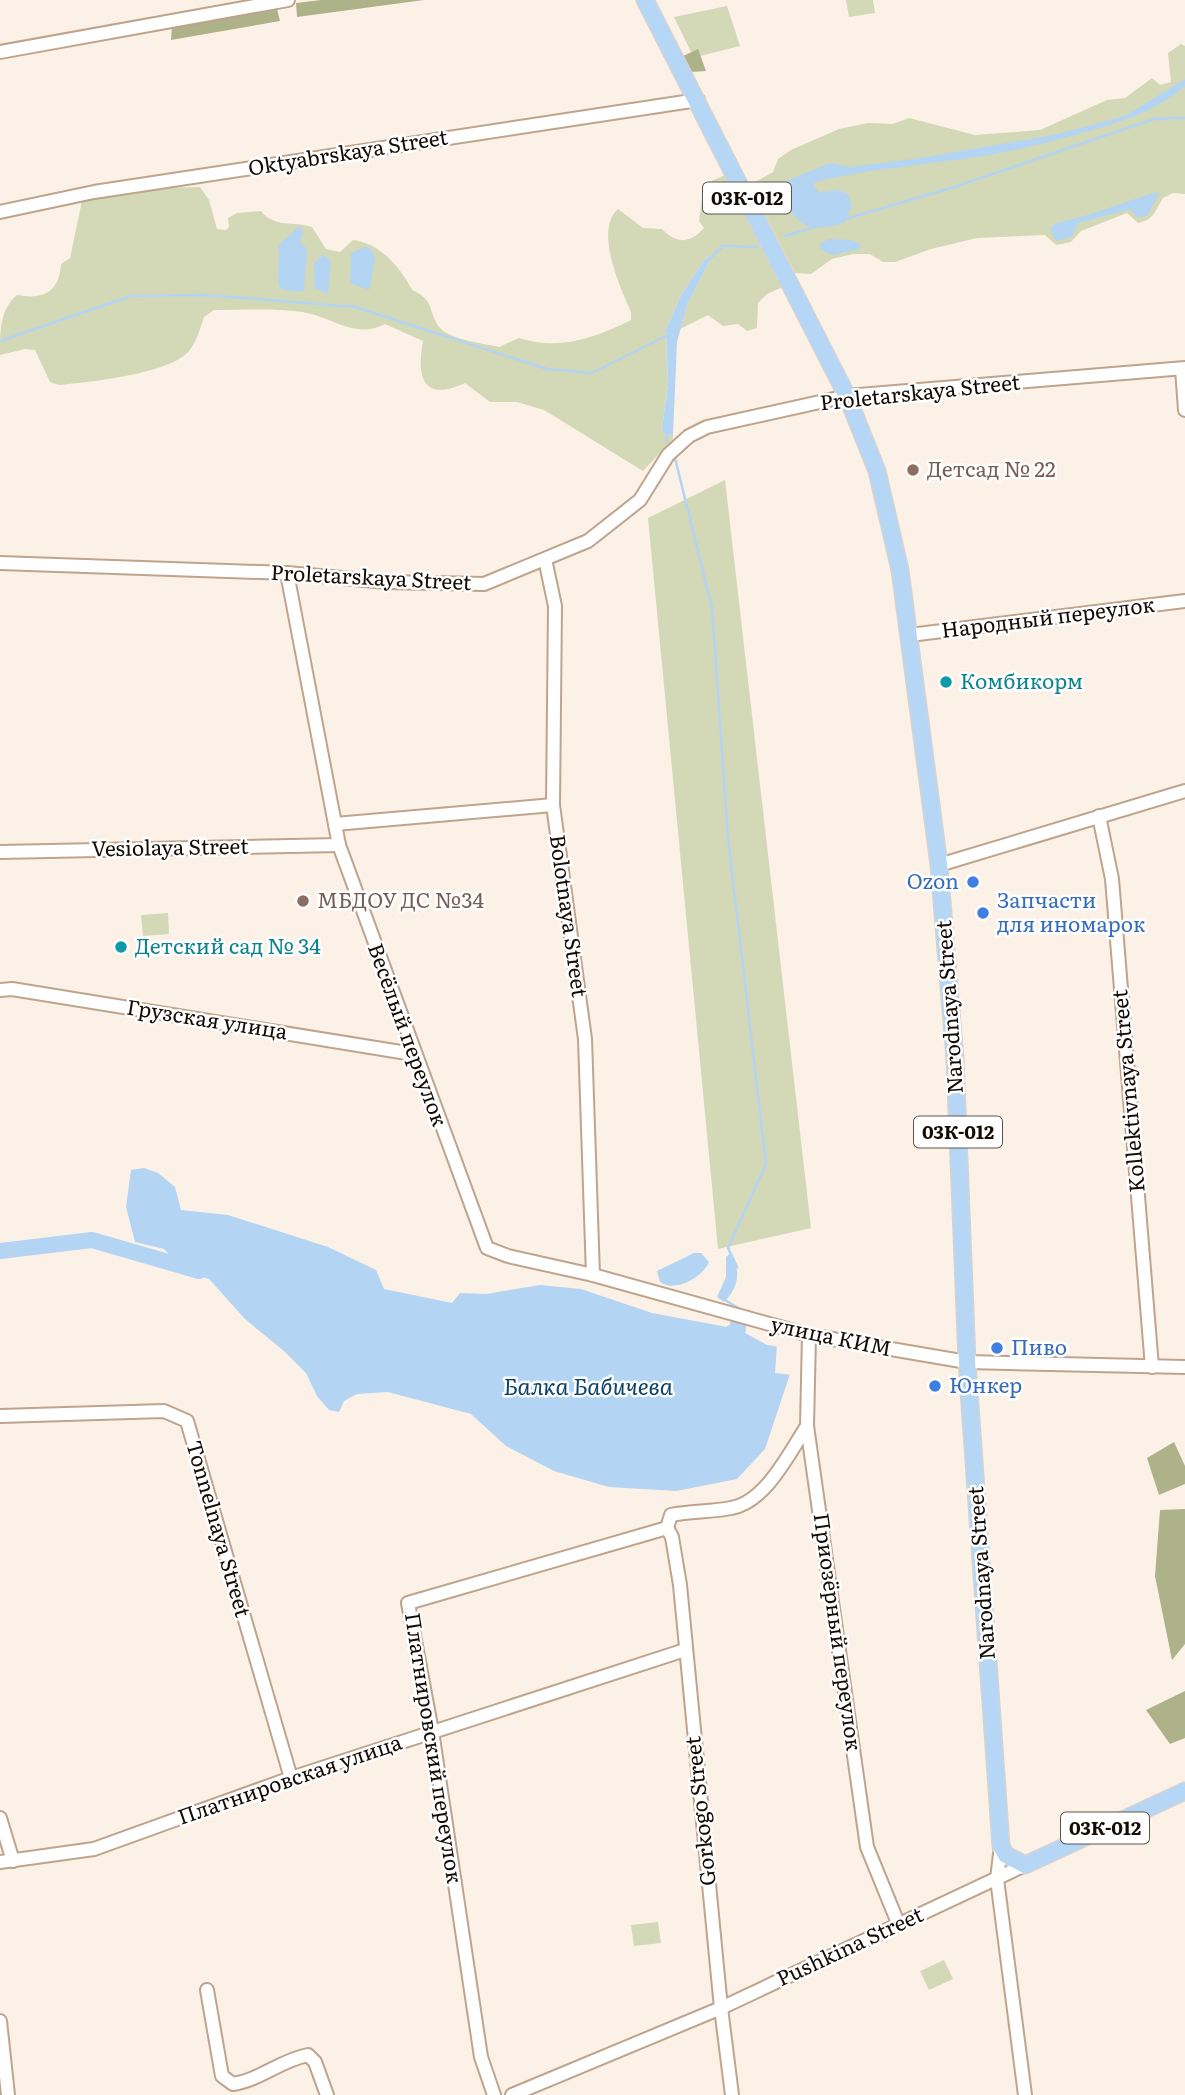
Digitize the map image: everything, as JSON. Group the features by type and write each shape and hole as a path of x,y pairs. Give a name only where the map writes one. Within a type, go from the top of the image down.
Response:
{"main road":[{"name":"03К-012","path":"645,0 847,396"},
{"name":"Narodnaya Street","path":"847,396 877,471 900,570 939,865 955,1059 967,1362 1001,1846"},
{"name":"Pushkina Street","path":"1025,1865 1185,1791"},
{"path":"1001,1846 1006,1855 1025,1865"}],"street":[{"path":"0,52 246,3 288,0"},
{"name":"Oktyabrskaya Street","path":"0,212 94,192 698,100"},
{"path":"1183,368 1185,410"},
{"name":"Proletarskaya Street","path":"0,563 287,573 361,581 484,583 588,541 640,500 668,454 706,427 847,396 1183,368"},
{"name":"Bolotnaya Street","path":"545,559 555,606 554,805 585,1039 593,1275"},
{"name":"Весёлый переулок","path":"287,573 339,845 413,1054 487,1248"},
{"name":"Народный переулок","path":"910,635 1185,601"},
{"path":"939,865 1185,791"},
{"path":"335,824 554,805"},
{"name":"Kollektivnaya Street","path":"1099,816 1112,879 1152,1367"},
{"name":"Vesiolaya Street","path":"0,852 339,845"},
{"name":"Грузская улица","path":"0,990 12,989 413,1054"},
{"name":"улица КИМ","path":"487,1248 508,1256 593,1275 809,1335 967,1362 1185,1367"},
{"name":"Приозёрный переулок","path":"809,1335 807,1426 867,1847 898,1923"},
{"name":"Tonnelnaya Street","path":"0,1416 164,1411 187,1421 291,1777"},
{"name":"Платнировский переулок","path":"494,2095 481,2057 432,1731 408,1603 667,1528 671,1515 733,1508 756,1496 783,1464 807,1426"},
{"name":"Gorkogo Street","path":"667,1528 672,1537 680,1585 721,2008 732,2095"},
{"name":"Платнировская улица","path":"0,1818 6,1862 94,1849 291,1777 685,1650"},
{"path":"1001,1846 997,1879 1025,2095"},
{"name":"Pushkina Street","path":"512,2095 721,2008 1025,1865"},
{"path":"207,1990 222,2076 233,2084 245,2082 296,2057 307,2055 315,2062 327,2095"},
{"path":"0,2021 3,2072 8,2095"}],"green space":[{"path":"321,0 424,0 297,17 296,3"},
{"path":"846,0 873,0 875,13 849,17"},
{"path":"727,6 740,46 700,56 697,50 691,52 674,17"},
{"path":"277,9 280,21 171,40 172,27"},
{"path":"1181,44 1185,46 1185,194 1173,193 1163,198 1154,214 1138,223 1127,213 1081,231 1071,242 1056,245 1045,235 977,238 931,249 895,262 883,262 870,254 853,254 832,259 811,274 795,273 750,185 773,172 778,159 791,150 839,129 868,123 893,124 909,118 975,135 1040,130 1107,100 1125,98 1152,78 1160,85 1171,82 1168,53"},
{"path":"698,49 706,71 690,72 681,57"},
{"path":"728,174 785,286 767,294 758,303 757,328 747,331 738,324 723,326 708,315 680,329 687,305 709,262 706,257 681,295 666,329 668,385 662,427 663,433 673,435 673,439 643,471 544,410 517,402 490,402 465,383 440,390 432,388 422,376 423,341 385,324 363,329 343,326 302,312 214,310 204,317 189,351 165,366 128,376 59,385 50,382 35,350 25,349 0,355 1,329 7,307 17,295 42,295 53,287 60,274 61,264 70,258 82,201 148,188 200,187 209,200 217,229 226,230 229,227 228,218 237,213 261,211 278,222 312,227 326,249 340,252 353,240 363,242 381,251 396,265 412,290 424,297 437,324 448,334 499,347 519,338 548,343 576,341 631,320 631,312 611,259 608,230 611,218 618,209 643,228 662,229 672,237 683,240 694,237 704,228 699,221 704,184"},
{"path":"725,480 811,1228 718,1249 648,518"},
{"path":"168,913 169,934 143,936 141,915"},
{"path":"1174,1442 1185,1466 1185,1484 1159,1495 1147,1458"},
{"path":"1185,1509 1185,1644 1172,1660 1155,1576 1160,1510"},
{"path":"1185,1691 1185,1738 1170,1744 1146,1710"},
{"path":"658,1922 661,1943 634,1946 631,1925"},
{"path":"944,1960 953,1979 929,1990 920,1971"}],"water":[{"path":"1185,79 1185,86 1152,108 1116,123 1074,135 999,153 815,182 814,187 819,192 837,190 848,194 852,206 844,223 820,227 804,224 791,212 778,191 781,183 830,163 850,167 921,158 1054,135 1125,116"},
{"path":"1156,192 1159,194 1147,216 1136,217 1131,209 1078,223 1071,237 1056,241 1050,229 1054,224"},
{"path":"299,226 303,231 300,242 307,249 304,289 301,292 283,290 278,285 279,245"},
{"path":"829,239 852,240 861,245 859,249 832,255 820,249 820,244"},
{"path":"366,247 372,250 375,259 369,290 350,283 351,253"},
{"path":"323,255 331,260 328,294 315,288 314,263"},
{"path":"706,257 709,262 687,305 677,342 673,435 663,433 668,385 666,329 681,295"},
{"name":"Балка Бабичева","path":"144,1168 158,1173 175,1187 181,1210 228,1215 328,1247 376,1270 384,1289 452,1303 460,1293 486,1294 540,1285 581,1289 652,1313 738,1329 767,1345 789,1348 781,1358 791,1371 765,1449 737,1479 676,1491 609,1487 554,1471 506,1446 471,1414 388,1392 357,1394 344,1401 339,1412 329,1410 317,1396 306,1373 245,1319 209,1279 185,1272 164,1249 135,1242 126,1207 131,1170"},
{"path":"694,1253 701,1253 709,1262 701,1273 688,1282 673,1286 660,1282 657,1271"},
{"path":"731,1253 737,1279 733,1291 724,1302 717,1297 726,1277 726,1257"}],"pier":[{"path":"777,1343 792,1346 793,1352 786,1359 794,1369 793,1375 775,1373"}],"waterway":[{"path":"845,219 951,188 1154,119 1185,118"},
{"path":"785,236 815,227"},
{"path":"707,261 723,246 758,247"},
{"path":"0,341 131,296 206,295 355,307 547,369 592,373 666,336"},
{"path":"667,431 667,442"},
{"path":"675,458 712,608 728,838 766,1164 728,1248 737,1267"},
{"path":"0,1251 92,1240 199,1271"},
{"path":"725,1300 740,1309"},
{"path":"719,1341 738,1329 738,1323"}],"place":[{"name":"Детсад № 22","path":"913,470"},
{"name":"Комбикорм","path":"946,682"},
{"name":"Ozon","path":"973,882"},
{"name":"МБДОУ ДС №34","path":"303,901"},
{"name":"Запчасти для иномарок","path":"983,913"},
{"name":"Детский сад № 34","path":"121,947"},
{"name":"Пиво","path":"997,1348"},
{"name":"Юнкер","path":"935,1386"}]}
